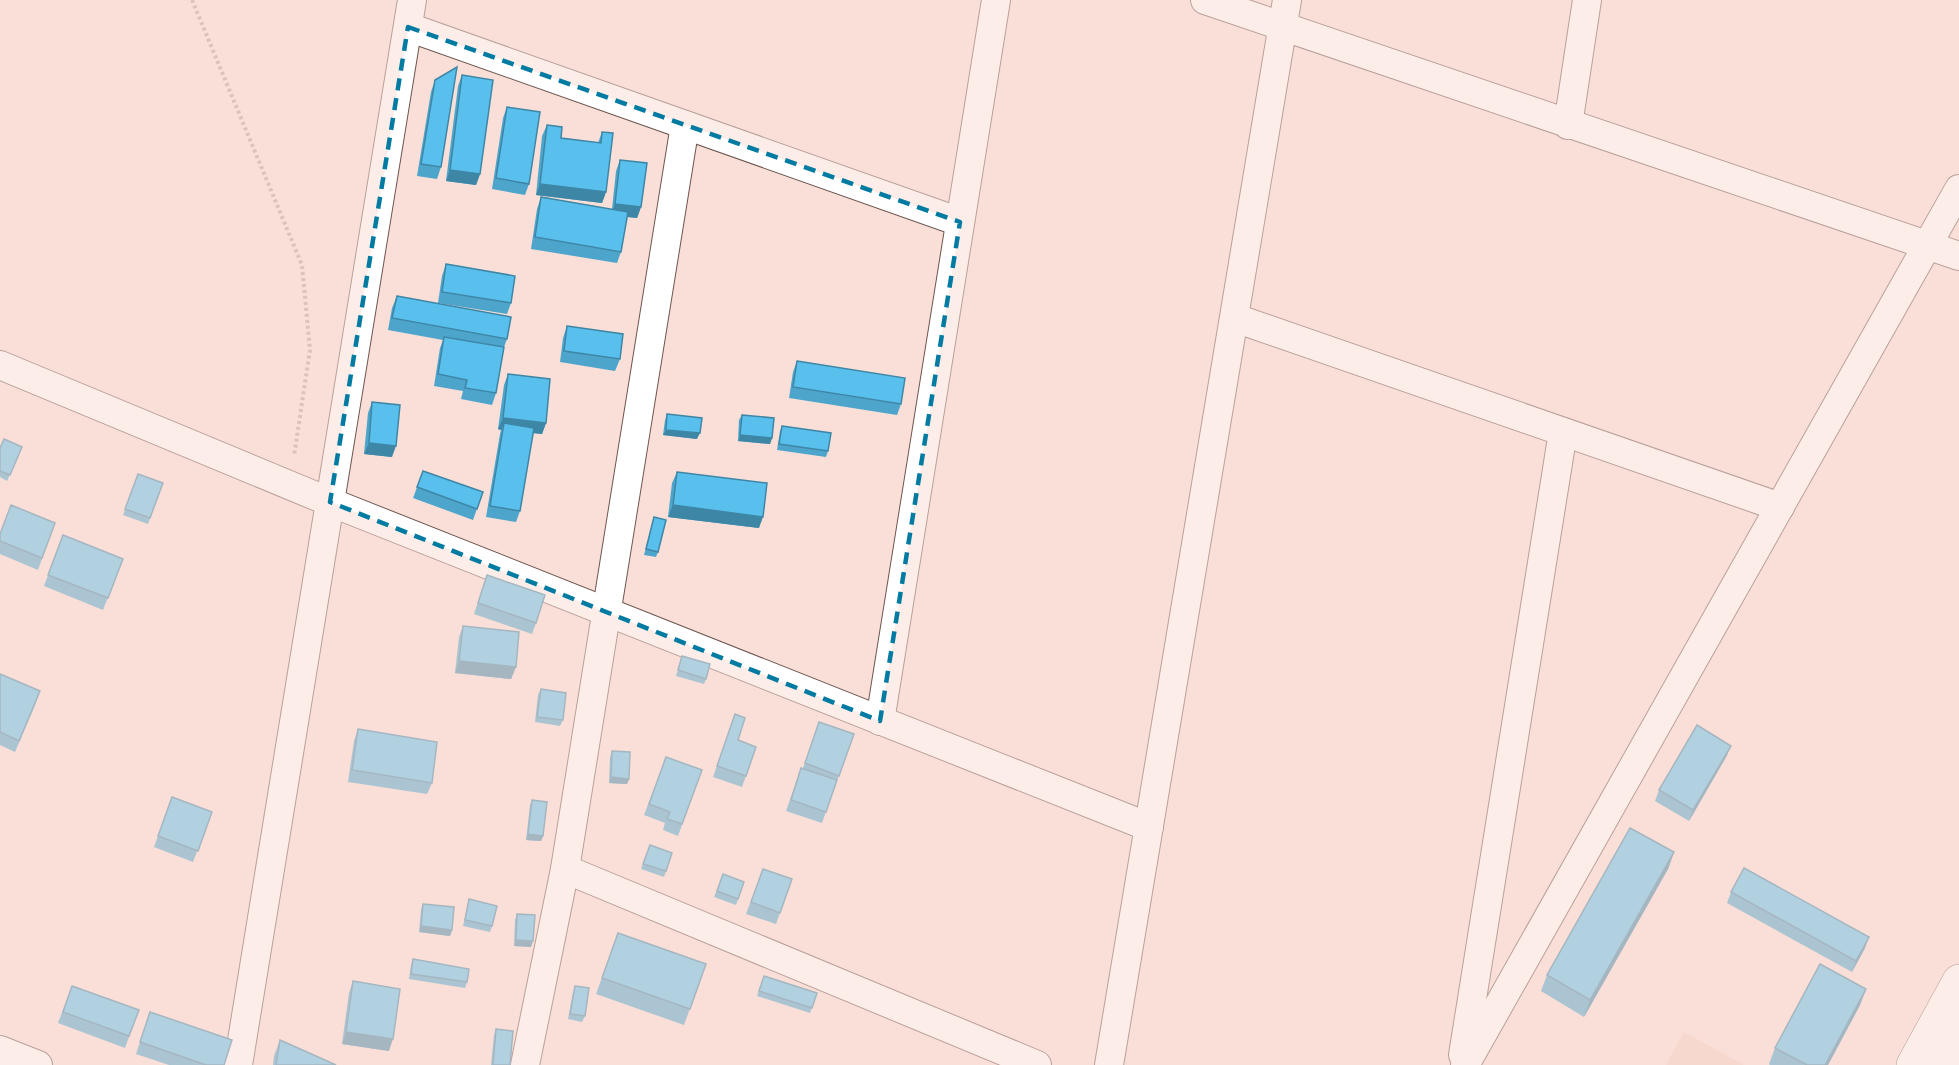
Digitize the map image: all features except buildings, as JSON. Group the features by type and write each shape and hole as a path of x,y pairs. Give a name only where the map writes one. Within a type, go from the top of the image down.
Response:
{"street":[{"path":"880,721 996,0"},
{"path":"1205,0 1285,13 1568,125 1959,256"},
{"path":"1568,125 1587,0"},
{"path":"1109,1065 1285,13"},
{"path":"238,1065 410,14 686,125 960,222"},
{"path":"525,1065 565,869 686,125"},
{"path":"1463,1065 1929,246 1959,189"},
{"path":"1235,318 1780,507"},
{"path":"0,365 330,502 1149,826"},
{"path":"1463,1065 1563,432"},
{"path":"565,869 1037,1065"},
{"path":"1913,1065 1959,981"},
{"path":"1942,1065 1959,1032"},
{"path":"0,1050 38,1065"}],"path":[{"path":"192,0 302,265 310,350 290,484"}],"highlighted area":[{"path":"408,27 960,222 880,721 330,502"}],"shaded area":[{"path":"1684,1032 1744,1065 1666,1065"}]}
